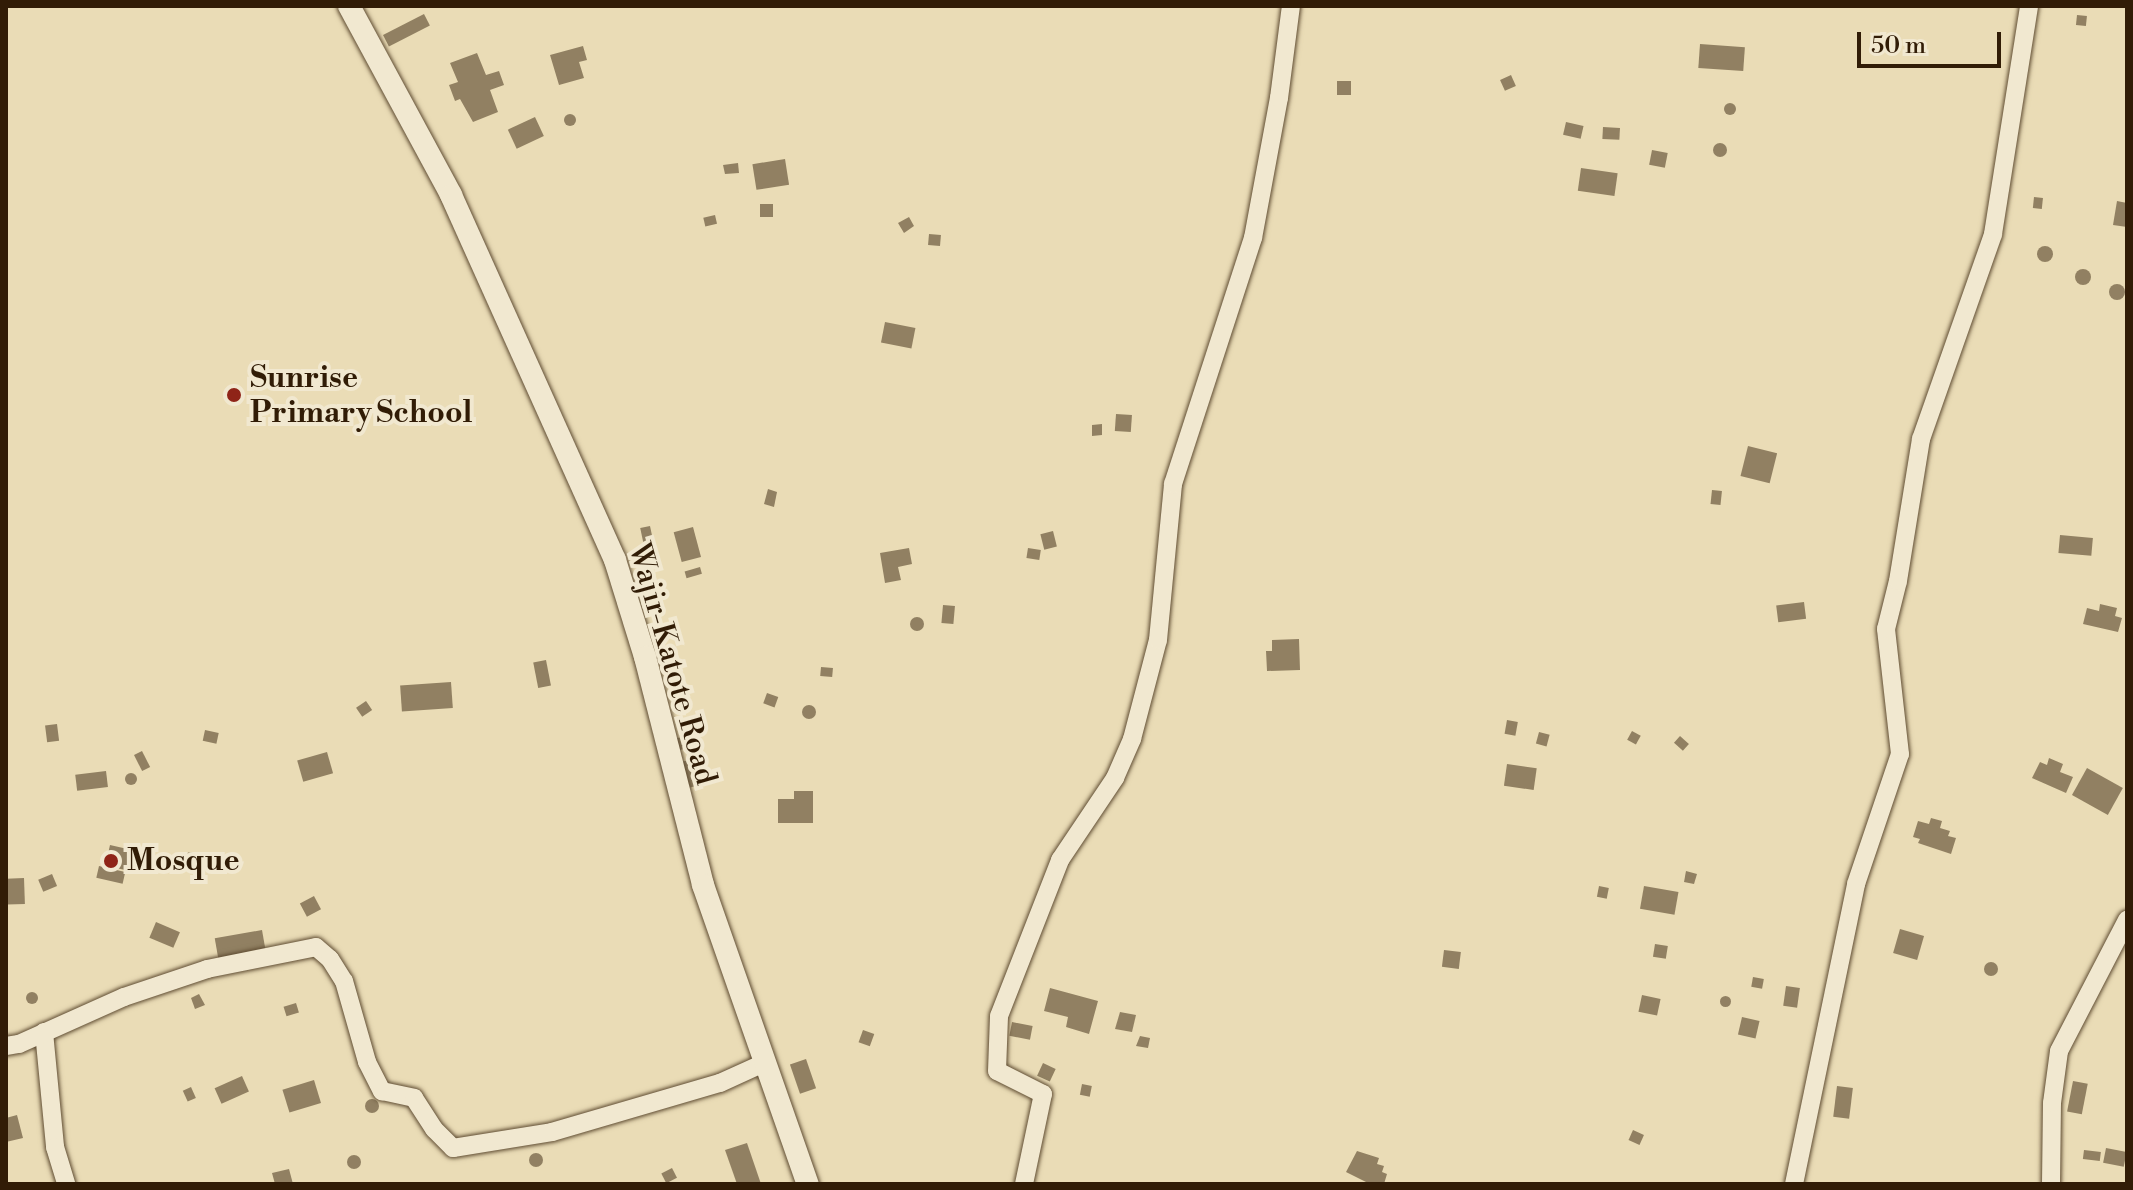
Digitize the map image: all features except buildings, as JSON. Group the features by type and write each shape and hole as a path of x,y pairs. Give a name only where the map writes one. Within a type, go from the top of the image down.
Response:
{"street":[{"name":"Wajir-Katote Road","path":"349,6 451,195 615,560 645,657 703,885 808,1184"},
{"path":"1024,1184 1043,1094 997,1071 999,1016 1060,860 1115,778 1132,739 1158,640 1173,484 1253,238 1279,98 1291,6"},
{"path":"1794,1184 1856,884 1900,754 1886,629 1898,581 1921,439 1993,234 2029,6"},
{"path":"2051,1184 2052,1103 2059,1051 2127,920"},
{"path":"6,1046 124,997 207,969 316,947 330,959 344,981 367,1062 382,1091 414,1098 434,1129 453,1148 552,1132 720,1083 764,1063"},
{"path":"44,1032 55,1147 66,1184"}],"place":[{"name":"Sunrise Primary School","path":"234,395"},
{"name":"Mosque","path":"111,861"}]}
